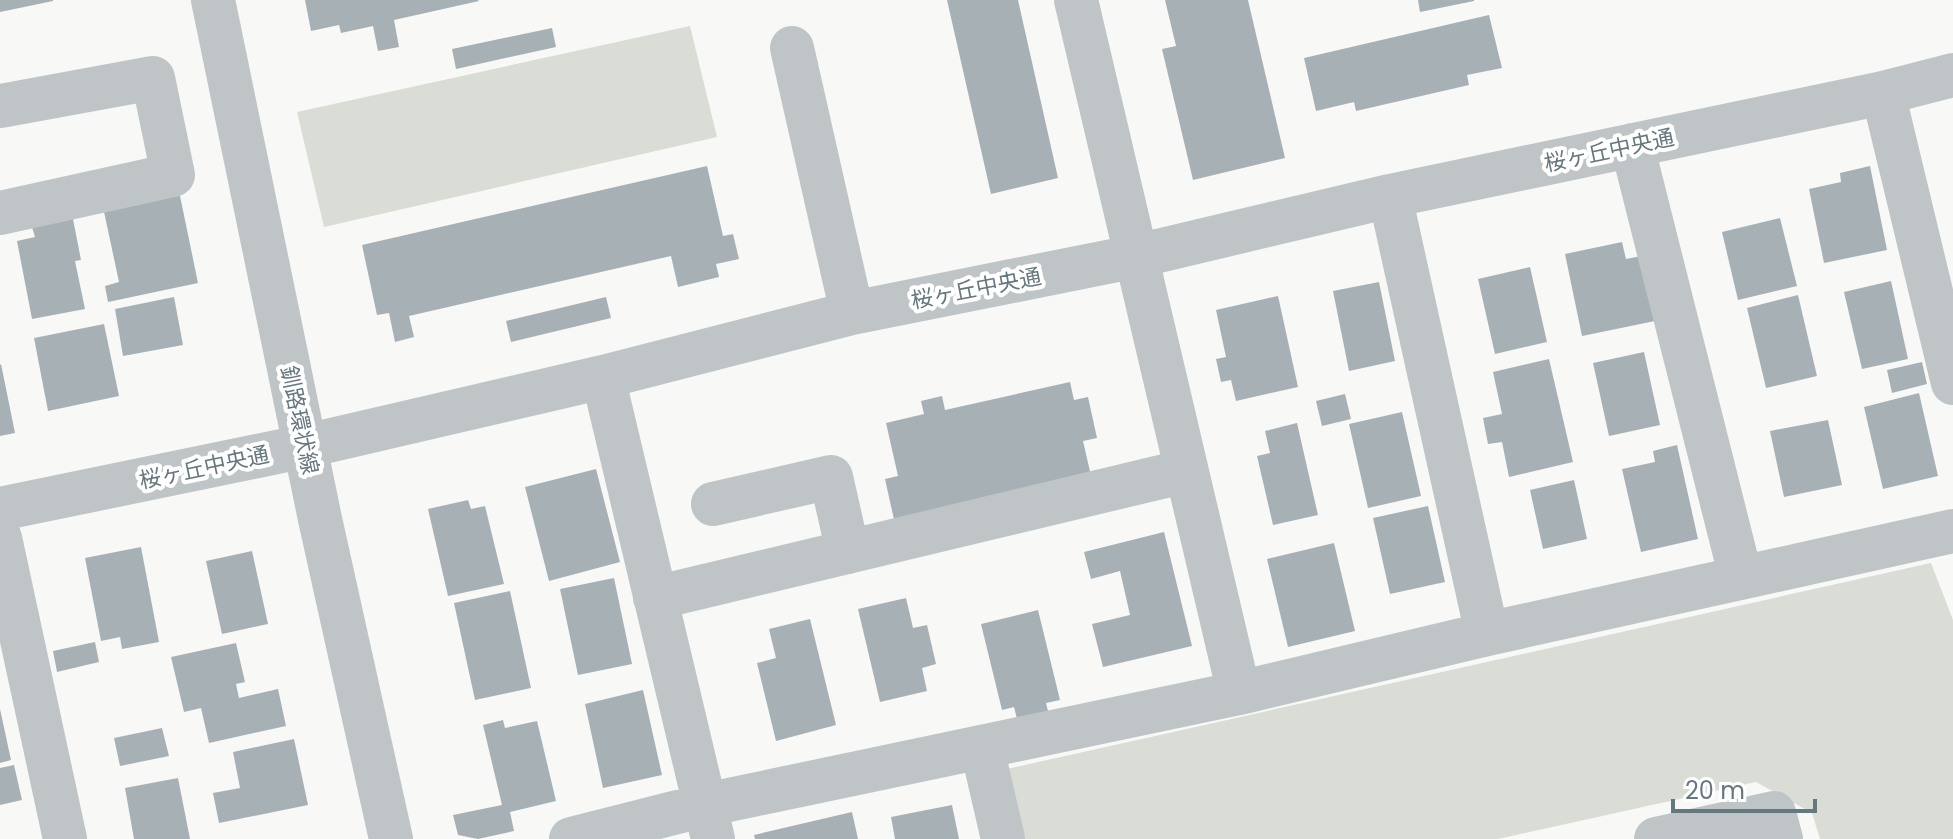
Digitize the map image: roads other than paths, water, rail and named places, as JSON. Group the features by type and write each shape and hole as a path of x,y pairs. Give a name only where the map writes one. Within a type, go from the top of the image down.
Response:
{"street":[{"name":"釧路環状線","path":"213,0 391,839"},
{"path":"1076,0 1239,693"},
{"path":"792,48 852,313"},
{"name":"桜ヶ丘中央通","path":"0,509 306,446 603,377 852,313 1137,256 1390,196 1883,93 1953,75"},
{"path":"0,106 153,78 173,175 0,213"},
{"path":"1883,93 1953,383"},
{"path":"1632,145 1741,578"},
{"path":"1390,196 1487,634"},
{"path":"603,377 709,822"},
{"path":"655,598 1186,471"},
{"path":"713,504 831,477 848,552"},
{"path":"571,839 709,822 982,748 1953,531"},
{"path":"0,538 53,836"},
{"path":"982,748 1003,839"},
{"path":"1656,839 1774,813 1781,839"}]}
